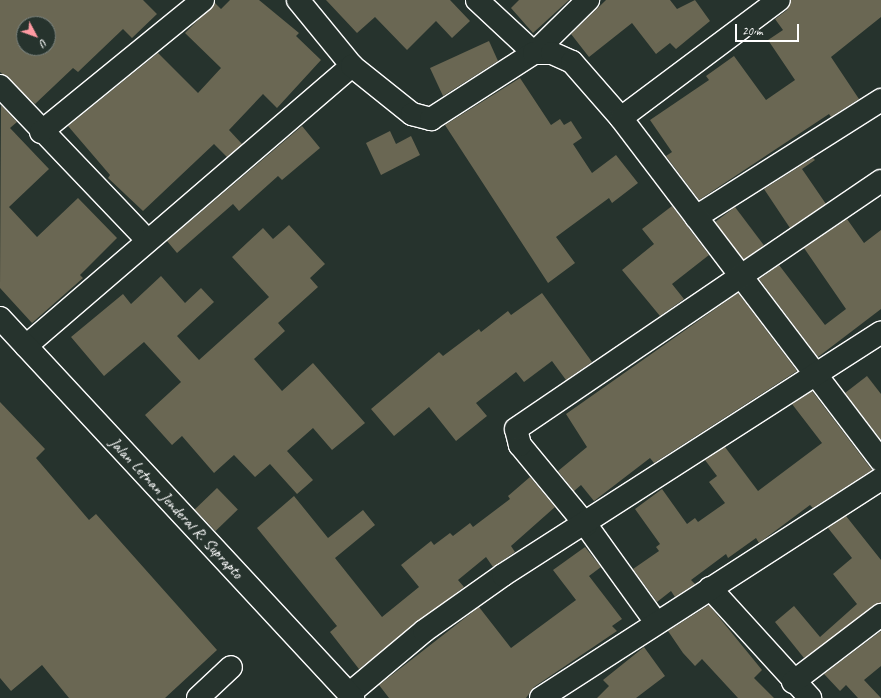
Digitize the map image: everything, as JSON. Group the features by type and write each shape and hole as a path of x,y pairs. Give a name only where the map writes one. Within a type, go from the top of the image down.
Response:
{"street":[{"path":"41,132 203,0"},
{"path":"298,0 352,66 412,114 431,119 534,53 588,0"},
{"path":"478,0 534,53 552,53 572,62 621,118 818,373 881,461"},
{"path":"621,118 779,0"},
{"path":"26,346 147,240 352,66"},
{"path":"0,86 41,132 147,240"},
{"path":"696,217 881,100"},
{"path":"655,621 586,525 520,445 516,429 881,181"},
{"name":"Jalan Letnan Jenderal R. Suprapto","path":"0,318 351,696"},
{"path":"351,696 424,631 503,576 586,525 881,332"},
{"path":"541,698 655,621 881,480"},
{"path":"710,588 810,698"},
{"path":"794,682 881,615"},
{"path":"198,698 231,667"}],"building":[{"path":"0,0 143,0 157,14 132,38 123,29 78,72 73,68 35,104 0,72"},
{"path":"230,0 259,0 299,33 296,36 321,60 277,108 263,94 229,130 242,144 227,157 214,144 143,211 108,178 110,175 68,126 158,53 198,93 221,68 185,33 215,3 221,9"},
{"path":"326,0 450,0 470,21 452,38 436,21 407,50 375,17 357,33"},
{"path":"519,0 569,0 533,33 511,8"},
{"path":"606,0 670,0 677,9 695,0 710,21 676,49 670,43 656,54 632,23 589,57 571,34"},
{"path":"791,0 881,0 881,17 831,57 859,99 831,117 829,114 699,200 666,156 672,152 650,120 709,80 706,76 734,56 766,100 795,80 768,40 783,30 775,19 787,10"},
{"path":"489,41 498,61 443,96 430,68"},
{"path":"520,78 551,125 560,119 564,125 571,121 582,138 573,144 592,173 616,155 638,183 612,203 609,198 556,237 575,263 548,283 445,125"},
{"path":"1,105 17,122 10,128 49,169 9,207 37,237 78,198 117,238 80,275 83,278 32,323 0,288"},
{"path":"302,126 320,148 282,180 278,176 239,211 233,204 177,253 167,241"},
{"path":"390,131 396,144 411,136 420,155 381,175 366,143"},
{"path":"813,158 815,160 802,169 826,204 790,228 764,189"},
{"path":"672,206 709,255 672,284 684,299 660,316 622,270 654,244 642,229"},
{"path":"735,207 764,245 744,260 715,222"},
{"path":"847,219 864,243 881,230 881,309 818,357 759,279 779,265 825,325 846,309 804,248"},
{"path":"289,225 325,264 310,278 318,287 278,323 285,331 254,359 282,391 313,363 365,423 332,450 313,428 287,451 313,480 297,494 270,464 255,477 234,455 214,473 182,436 172,445 145,415 181,382 144,342 104,376 71,337 123,294 131,304 161,276 185,303 201,288 214,302 177,336 199,360 269,297 232,257 263,228 273,239"},
{"path":"542,293 592,362 566,380 552,361 524,382 516,372 476,403 487,416 456,441 429,407 394,436 371,409 439,352 443,356 479,329 481,332 508,311 511,315"},
{"path":"738,293 797,371 654,463 650,458 594,501 581,485 574,491 558,471 587,447 566,414"},
{"path":"867,376 881,394 881,440 845,393"},
{"path":"812,391 872,470 813,508 810,505 759,543 756,538 728,558 726,554 691,580 695,584 675,597 671,591 657,602 633,569 659,551 656,547 660,544 635,509 662,489 687,524 695,518 698,522 725,503 709,482 717,476 705,460 725,447 758,491 822,443 792,404"},
{"path":"0,402 45,449 36,458 89,520 96,514 217,650 165,698 69,698 42,665 11,691 0,678"},
{"path":"530,477 555,507 511,546 515,552 493,567 486,557 458,580 464,587 359,669 330,632 337,626 257,528 294,496 328,538 363,510 375,525 335,558 382,617 419,587 401,565 431,541 434,545 450,533 453,536 470,523 473,527 510,499 508,496"},
{"path":"217,488 238,510 216,531 195,510"},
{"path":"846,516 881,560 881,603 804,658 775,622 794,606 820,637 857,604 833,574 852,558 828,528"},
{"path":"585,547 601,567 589,576 622,619 612,626 617,631 534,687 526,698 389,698 379,685 479,607 511,648 576,600 553,570"},
{"path":"709,605 762,670 754,678 774,698 738,698 702,659 695,666 683,653 668,631"},
{"path":"881,631 881,666 864,680 881,698 858,698 846,685 840,691 824,674"},
{"path":"644,647 665,676 636,698 597,698 609,686 603,680"}]}
